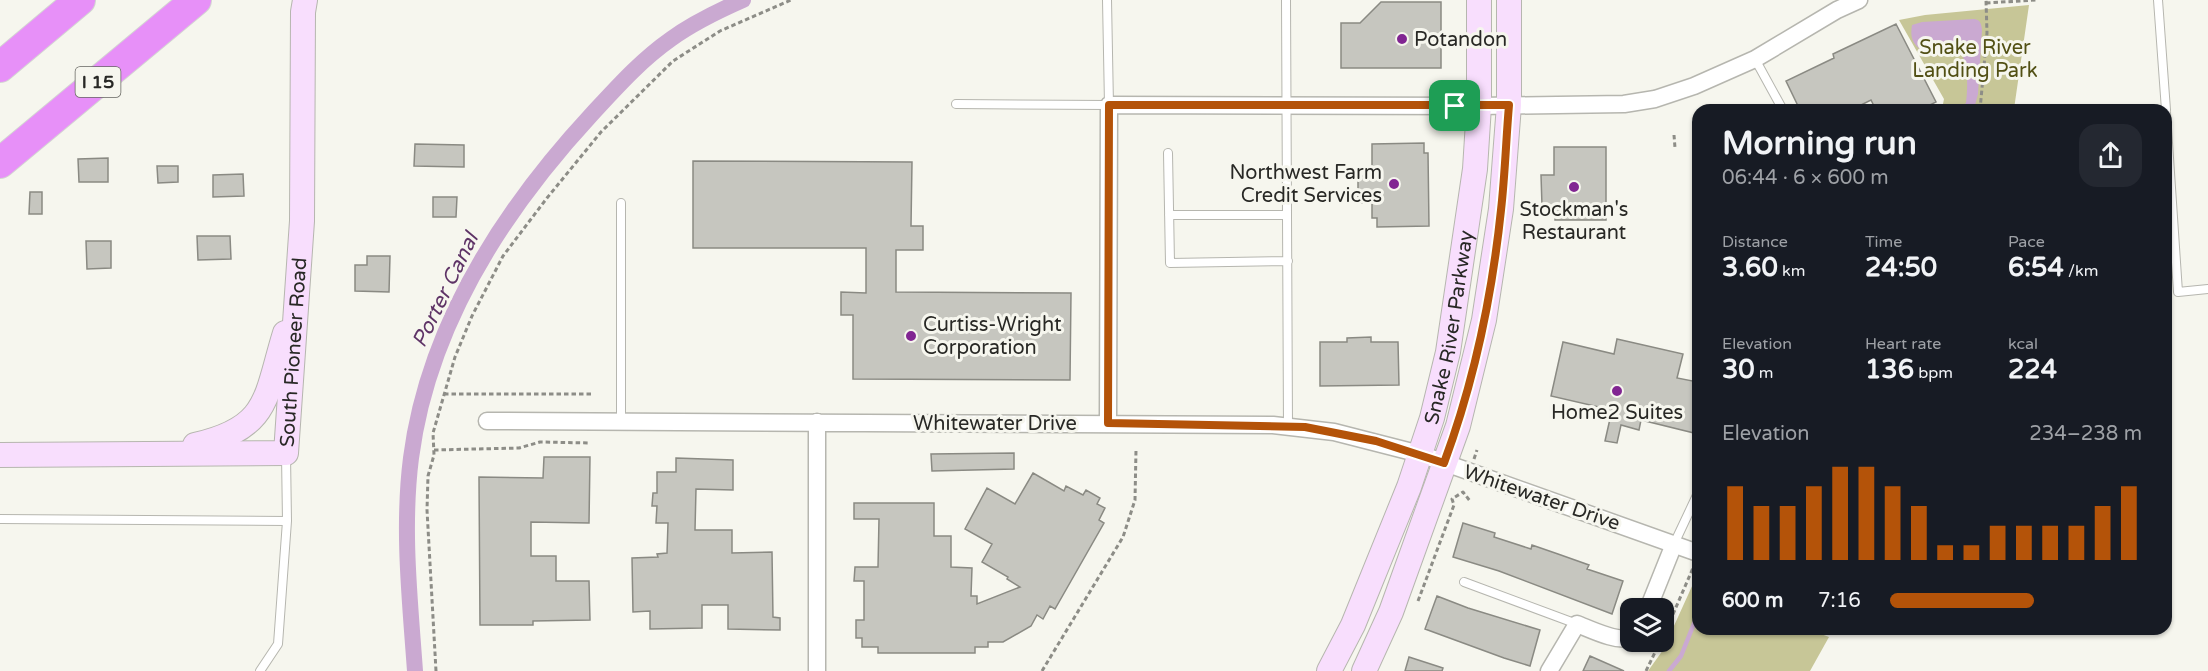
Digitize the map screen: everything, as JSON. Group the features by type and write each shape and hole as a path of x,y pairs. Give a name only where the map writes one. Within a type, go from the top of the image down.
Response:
{"highway":[{"path":"0,67 80,0"},
{"name":"I 15","path":"0,163 196,0"}],"street":[{"name":"South Pioneer Road","path":"0,455 286,453 302,221 303,12 305,0"},
{"name":"Snake River Parkway","path":"1329,671 1353,625 1378,567 1420,454 1432,418 1452,330 1475,169 1479,106 1479,0"},
{"name":"Snake River Parkway","path":"1364,671 1391,612 1458,426 1486,309 1501,209 1509,105 1509,0"},
{"path":"1108,423 1109,105 1624,104 1655,99 1694,86 1755,59 1837,10 1859,0"},
{"path":"160,454 215,441 249,424 259,412 264,400 297,294"},
{"name":"Whitewater Drive","path":"487,421 1108,423 1288,426 1334,432 1420,454 1674,544 1692,556"},
{"path":"817,671 818,422"},
{"path":"1652,598 1674,544"},
{"path":"1549,671 1577,624 1620,638"}],"lane":[{"path":"956,104 1109,105 1107,0"},
{"path":"1286,0 1288,426"},
{"path":"2158,0 2165,104"},
{"path":"1755,59 1780,104"},
{"path":"1168,153 1170,263 1288,261"},
{"path":"621,202 621,422"},
{"path":"2172,202 2178,292 2208,289"},
{"path":"1169,215 1287,215"},
{"path":"260,671 278,644 287,520 286,453"},
{"path":"1674,544 1692,506"},
{"path":"0,519 287,520"},
{"path":"1464,582 1577,624"}],"path":[{"path":"436,671 427,510 428,476 434,450 433,433 455,357 472,316 503,256 601,132 673,61 720,31 790,0"},
{"path":"1981,104 1986,2 2036,0"},
{"path":"1674,135 1675,148"},
{"path":"444,394 591,394"},
{"path":"434,450 519,448 540,442 590,443"},
{"path":"1042,671 1123,537 1135,500 1136,450"},
{"path":"1414,609 1454,506 1452,499 1463,492 1470,501"},
{"path":"1674,611 1692,568"},
{"path":"1646,671 1655,652"}],"green space":[{"name":"Snake River Landing Park","path":"2029,5 2015,104 1943,104 1944,99 1899,20 1925,15"},
{"path":"1692,586 1692,635 1824,635 1829,637 1810,671 1648,671 1662,652 1674,652 1674,626"}],"shaded area":[{"path":"1974,19 1981,24 1978,94 1975,104 1964,104 1967,79 1962,54 1951,47 1922,51 1912,40 1912,25 1922,22"}],"building":[{"path":"1381,2 1441,2 1441,68 1341,68 1341,23 1360,23"},
{"path":"1896,24 1936,102 1932,104 1873,104 1871,100 1863,104 1797,104 1786,81 1834,58 1833,54"},
{"path":"1424,143 1424,153 1428,153 1429,226 1377,227 1377,218 1372,218 1372,203 1358,203 1358,176 1372,176 1372,144"},
{"path":"415,144 464,145 464,167 414,166"},
{"path":"1554,147 1606,147 1606,220 1555,220 1555,206 1542,206 1541,175 1554,175"},
{"path":"108,158 108,182 79,182 78,159"},
{"path":"693,161 912,162 911,226 923,226 923,250 896,250 896,292 1071,293 1070,380 853,379 853,315 841,315 841,292 866,293 866,248 693,248"},
{"path":"157,166 178,166 178,182 158,183"},
{"path":"243,174 244,196 213,197 213,175"},
{"path":"30,192 42,192 42,214 29,214"},
{"path":"433,197 457,197 456,217 433,217"},
{"path":"197,236 230,236 231,259 198,260"},
{"path":"86,241 111,241 111,268 87,269"},
{"path":"367,256 390,256 389,292 355,291 355,265 367,265"},
{"path":"1371,337 1371,342 1398,342 1399,385 1320,386 1320,342 1347,342 1347,338"},
{"path":"1617,339 1683,354 1677,378 1692,381 1692,433 1641,420 1639,430 1621,425 1617,443 1605,441 1612,410 1551,396 1563,342 1614,354"},
{"path":"1014,453 1014,469 932,471 931,454"},
{"path":"544,457 590,457 589,523 531,522 531,556 556,556 556,581 589,581 590,620 533,621 533,625 480,625 479,477 543,478"},
{"path":"676,458 733,460 733,490 696,489 695,530 732,530 732,553 772,552 773,617 780,618 780,630 728,629 728,605 702,605 702,628 650,629 650,611 633,612 632,558 658,557 657,554 667,553 668,523 656,523 657,506 652,506 653,493 657,493 657,472 676,472"},
{"path":"1033,473 1064,491 1066,486 1083,495 1086,490 1100,498 1097,504 1105,508 1099,520 1104,523 1055,609 1050,606 1043,619 1037,615 1031,626 1003,642 988,642 988,647 975,647 975,653 878,653 878,647 862,647 862,638 856,638 856,620 864,620 864,581 854,581 855,567 878,567 879,519 854,519 854,503 934,503 934,536 951,536 951,567 972,568 971,596 977,596 977,604 1020,587 982,562 992,544 965,529 987,488 1015,504"},
{"path":"1463,523 1495,533 1494,537 1531,549 1532,545 1589,565 1587,569 1623,581 1612,614 1499,571 1453,557"},
{"path":"1437,596 1540,630 1530,666 1425,629"},
{"path":"1590,656 1624,671 1583,671"},
{"path":"1409,657 1443,668 1442,671 1405,671"}],"waterway":[{"name":"Porter Canal","path":"415,671 407,538 408,485 420,409 434,362 453,316 475,272 529,189 592,114 630,74 660,47 679,33 743,0"},
{"path":"1669,671 1681,656 1692,628"}],"place":[{"name":"Potandon","path":"1402,39"},
{"name":"Northwest Farm Credit Services","path":"1394,184"},
{"name":"Stockman's Restaurant","path":"1574,187"},
{"name":"Curtiss-Wright Corporation","path":"911,336"},
{"name":"Home2 Suites","path":"1617,391"}],"route":[{"path":"1109,105 1455,106 1509,105 1494,266 1484,320 1458,426 1444,463 1376,441 1305,427 1108,423 1109,105"}]}
